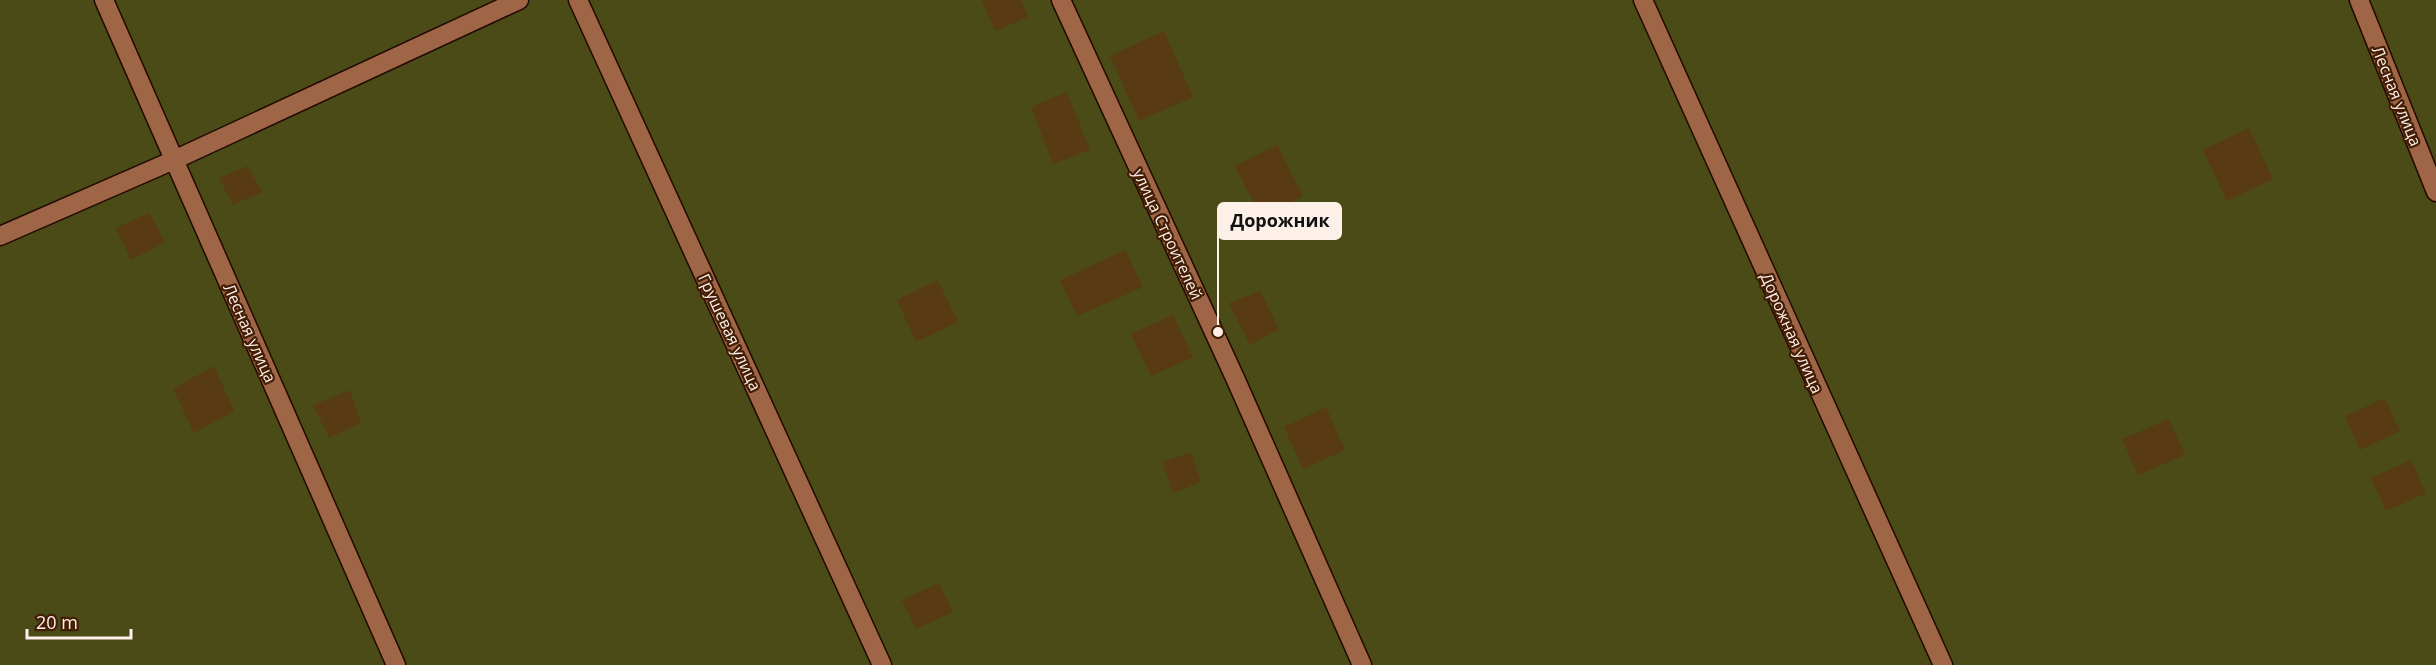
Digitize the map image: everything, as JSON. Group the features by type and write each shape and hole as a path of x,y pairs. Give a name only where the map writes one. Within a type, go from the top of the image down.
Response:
{"street":[{"name":"Лесная улица","path":"104,0 396,665"},
{"path":"0,236 174,160 519,0"},
{"name":"Грушевая улица","path":"578,0 882,665"},
{"name":"улица Строителей","path":"1061,0 1235,378 1362,665"},
{"name":"Дорожная улица","path":"1643,0 1943,665"},
{"name":"Лесная улица","path":"2359,0 2436,192"}],"shaded area":[{"path":"0,0 2436,0 2436,665 0,665"}],"building":[{"path":"982,0 1021,0 1028,17 995,31"},
{"path":"1164,31 1193,97 1139,121 1110,56"},
{"path":"1067,92 1090,150 1053,164 1031,107"},
{"path":"2249,128 2273,179 2227,201 2203,150"},
{"path":"1277,145 1303,196 1261,217 1235,166"},
{"path":"247,166 263,192 233,205 219,178"},
{"path":"149,213 165,242 131,260 116,228"},
{"path":"1125,250 1143,287 1077,316 1060,280"},
{"path":"938,280 958,322 916,342 897,300"},
{"path":"1260,291 1279,329 1250,345 1229,303"},
{"path":"1173,315 1193,357 1151,376 1131,334"},
{"path":"214,366 234,411 194,433 173,389"},
{"path":"350,390 361,423 329,438 313,405"},
{"path":"2385,398 2400,431 2360,450 2345,416"},
{"path":"1326,407 1345,450 1303,469 1284,427"},
{"path":"2169,419 2185,455 2138,475 2122,439"},
{"path":"1191,452 1201,482 1173,493 1162,462"},
{"path":"2411,460 2426,493 2386,511 2371,478"},
{"path":"939,583 953,612 916,629 902,600"}],"place":[{"name":"Дорожник","path":"1218,332"}]}
